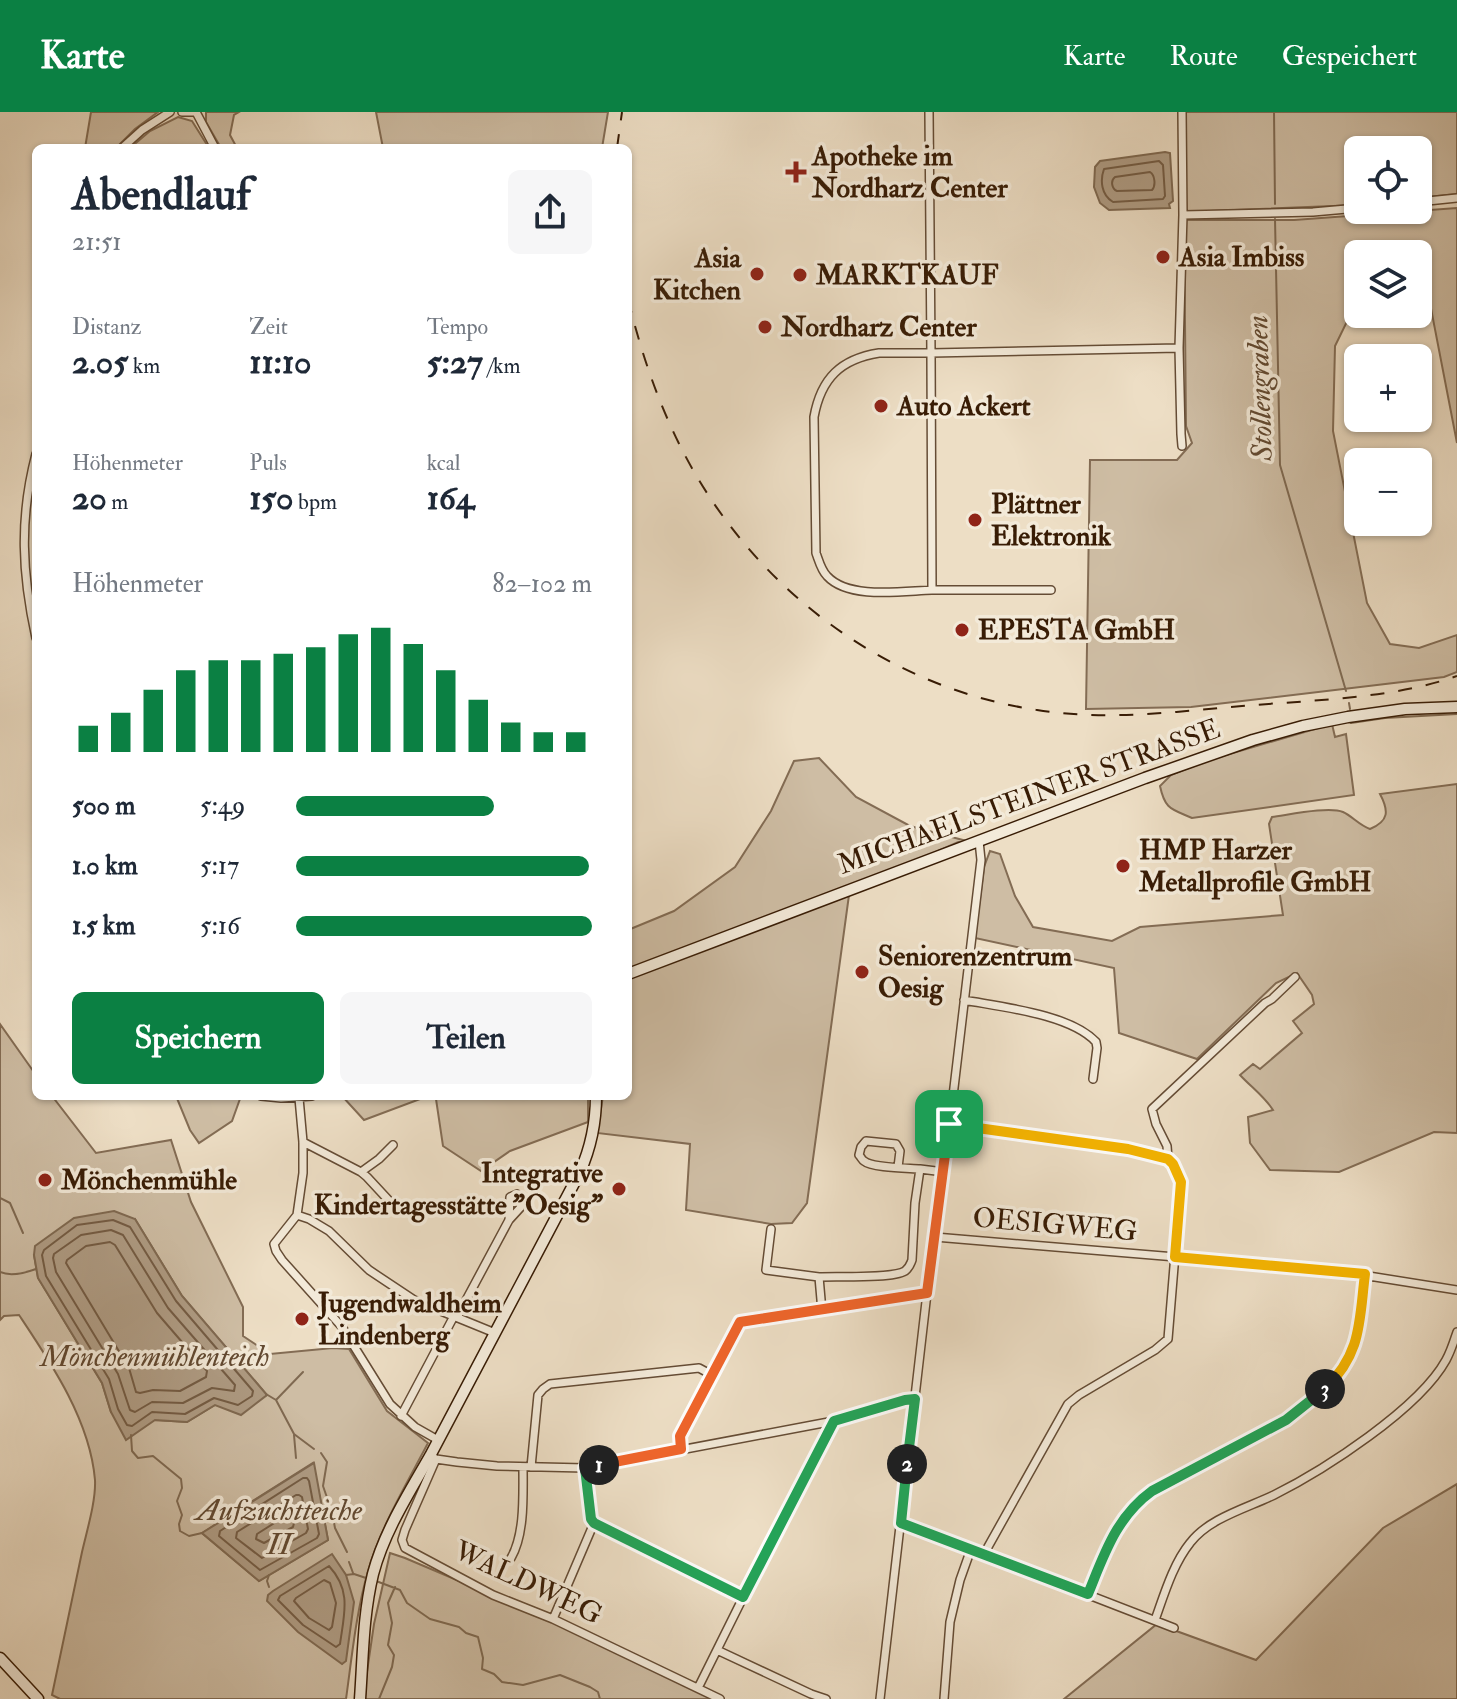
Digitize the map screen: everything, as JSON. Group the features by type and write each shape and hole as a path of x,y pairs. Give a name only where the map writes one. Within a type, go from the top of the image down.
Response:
{"street":[{"path":"126,144 170,112"},
{"path":"182,112 196,112 213,144"},
{"path":"929,112 932,590"},
{"path":"1182,112 1179,348 1182,446"},
{"path":"1432,201 1457,198"},
{"path":"1183,215 1344,209"},
{"path":"1051,590 850,590 835,583 822,570 816,553 814,417 827,381 848,361 879,353 1179,348"},
{"path":"32,473 25,507 23,553 32,618"},
{"name":"MICHAELSTEINER STRASSE","path":"632,972 1253,740 1348,717 1405,709 1457,707"},
{"path":"880,1699 981,860 979,841"},
{"path":"1168,1159 1167,1146 1152,1109 1295,977"},
{"path":"964,1000 1020,1010 1078,1028 1096,1042 1093,1079"},
{"path":"299,1100 303,1173 297,1215 277,1238 274,1244 276,1251 342,1327 390,1404 435,1450 457,1462 585,1468 834,1421 915,1399"},
{"path":"360,1699 365,1615 372,1580 388,1535 572,1188 587,1155 595,1121 596,1100"},
{"path":"949,1124 1128,1149 1168,1159 1181,1182 1168,1339 1068,1404 984,1554"},
{"path":"898,1167 900,1151 896,1144 866,1141 861,1147 859,1155 864,1162 898,1167 944,1172"},
{"path":"303,1142 361,1172 393,1205"},
{"path":"361,1172 393,1145"},
{"path":"771,1229 766,1270 819,1277 903,1272 912,1260 920,1169"},
{"path":"297,1215 329,1231 369,1270 414,1300 495,1333"},
{"path":"401,1416 509,1220"},
{"name":"OESIGWEG","path":"935,1237 1365,1274 1457,1290"},
{"path":"1088,1594 1113,1534 1139,1500 1286,1420 1317,1397 1340,1374 1358,1335 1365,1274"},
{"path":"819,1277 822,1311"},
{"path":"681,1449 680,1436 740,1322 927,1293"},
{"path":"1155,1620 1182,1554 1200,1532 1287,1488 1365,1439 1407,1405 1435,1376 1446,1361 1457,1332"},
{"path":"511,1558 517,1547 538,1395 543,1389 550,1384 699,1368 712,1375"},
{"path":"698,1688 834,1421"},
{"name":"WALDWEG","path":"435,1450 405,1530 402,1540 405,1548 493,1595 553,1619 720,1699"},
{"path":"585,1468 594,1523 743,1597"},
{"path":"553,1619 594,1523"},
{"path":"901,1523 1174,1628"},
{"path":"944,1699 950,1622 971,1549"},
{"path":"717,1650 826,1699"},
{"path":"0,1658 38,1699"}],"shaded area":[{"path":"91,112 158,112 120,144 86,144"},
{"path":"206,112 239,112 234,115 230,135 235,144 219,144 206,122"},
{"path":"376,112 608,112 603,144 382,144"},
{"path":"1185,112 1457,112 1457,194 1432,197 1432,136 1344,136 1344,206 1184,212"},
{"path":"178,117 192,121 206,144 135,144 150,131"},
{"path":"1457,208 1457,443 1432,314 1432,240 1344,240 1344,328 1335,346 1333,431 1344,487 1344,536 1354,536 1367,603 1390,644 1419,648 1457,635 1457,672 1444,677 1191,707 1086,709 1090,460 1177,460 1192,443 1186,426 1184,220 1294,220 1344,216 1344,224 1432,224 1432,210"},
{"path":"1332,724 1335,737 1346,734 1354,795 1192,818 1170,808 1164,800 1160,786 1171,775 1209,760"},
{"path":"819,758 856,797 910,826 963,840 856,887 849,895 807,1203 792,1223 771,1224 686,1210 690,1144 597,1133 602,1100 632,1100 632,928 674,911 735,867 771,811 794,761"},
{"path":"1457,784 1457,1133 1434,1132 1339,1172 1270,1170 1250,1143 1248,1117 1273,1110 1240,1075 1253,1064 1260,1069 1302,1033 1293,1021 1314,1004 1312,995 1297,973 1276,983 1197,1059 1119,1033 1114,968 975,938 984,867 990,851 1000,854 1015,896 1033,927 1112,941 1140,927 1283,915 1269,824 1272,817 1337,810 1370,829 1381,823 1386,815 1380,794"},
{"path":"0,1024 32,1069 32,1100 55,1100 96,1153 171,1140 191,1202 243,1307 243,1336 270,1354 349,1349 387,1411 428,1443 373,1554 357,1619 346,1699 60,1699 52,1695 93,1506 95,1480 86,1436 56,1372 19,1315 4,1316 0,1320","holes":["135,1219 182,1296 267,1395 215,1405 187,1422 111,1412 102,1383 38,1278 34,1255","313,1463 328,1540 259,1581 202,1533","339,1566 346,1575 342,1663 331,1654"]},
{"path":"178,1100 240,1100 232,1121 199,1143"},
{"path":"346,1100 417,1100 364,1120"},
{"path":"436,1100 588,1100 588,1122 510,1151 481,1171 443,1146"},
{"path":"1457,1484 1457,1699 1064,1699 1157,1624 1256,1660 1383,1528"},
{"path":"390,1553 572,1629 715,1699 363,1699 374,1624"}],"water":[{"path":"1170,153 1173,201 1169,204 1170,208 1109,210 1100,203 1094,187 1095,167 1100,161"},
{"name":"Mönchenmühlenteich","path":"114,1211 135,1219 182,1296 267,1395 241,1415 215,1405 187,1422 155,1420 126,1440 111,1412 102,1383 38,1278 34,1255 35,1246 74,1218"},
{"name":"Aufzuchtteiche II","path":"314,1463 328,1540 259,1581 202,1533"},
{"path":"332,1554 346,1575 354,1602 346,1661 342,1664 298,1632 267,1601 273,1591"}],"waterway":[{"name":"Stollengraben","path":"1274,112 1275,204"},
{"name":"Stollengraben","path":"1275,219 1280,465 1346,691"},
{"name":"Stollengraben","path":"1349,703 1350,709"},
{"name":"Stollengraben","path":"1351,723 1457,714"},
{"path":"0,1198 10,1203 23,1233"},
{"path":"0,1272 13,1274 36,1269"},
{"path":"276,1400 303,1372"},
{"path":"266,1394 276,1400 294,1434 314,1449"},
{"path":"131,1435 132,1451 138,1458 153,1456 181,1479 182,1488 177,1501 182,1515 180,1531 189,1536 202,1533"},
{"path":"294,1435 296,1458"},
{"path":"321,1453 327,1462 323,1486 335,1528 347,1552"},
{"path":"349,1562 353,1573"},
{"path":"269,1575 269,1587"},
{"path":"346,1575 366,1578"},
{"path":"376,1581 400,1590 407,1603 430,1619 459,1627 478,1637 482,1669 502,1682 523,1685 560,1675 590,1687 598,1692 600,1699"},
{"path":"379,1699 394,1655 388,1645 392,1623 388,1603 395,1587"}],"railway":[{"path":"618,144 622,112"},
{"path":"632,314 647,366 673,431 701,484 736,533 775,577 820,616 869,650 922,677 978,697 1037,710 1114,715 1351,697 1406,690 1457,676"}],"place":[{"name":"Apotheke im Nordharz Center","path":"796,172"},
{"name":"Asia Imbiss","path":"1163,257"},
{"name":"Asia Kitchen","path":"757,274"},
{"name":"MARKTKAUF","path":"800,275"},
{"name":"Nordharz Center","path":"765,327"},
{"name":"Auto Ackert","path":"881,406"},
{"name":"Plättner Elektronik","path":"975,520"},
{"name":"EPESTA GmbH","path":"962,630"},
{"name":"HMP Harzer Metallprofile GmbH","path":"1123,866"},
{"name":"Seniorenzentrum Oesig","path":"862,972"},
{"name":"Mönchenmühle","path":"45,1180"},
{"name":"Integrative Kindertagesstätte \"Oesig\"","path":"619,1189"},
{"name":"Jugendwaldheim Lindenberg","path":"302,1319"}],"route":[{"path":"949,1124 1128,1149 1168,1159 1181,1182 1175,1257 1365,1274 1358,1335 1347,1363 1327,1388 1286,1420 1139,1500 1113,1534 1088,1594 901,1523 915,1399 834,1421 743,1597 594,1523 585,1468 681,1449 680,1436 740,1322 927,1293 949,1124"}]}
